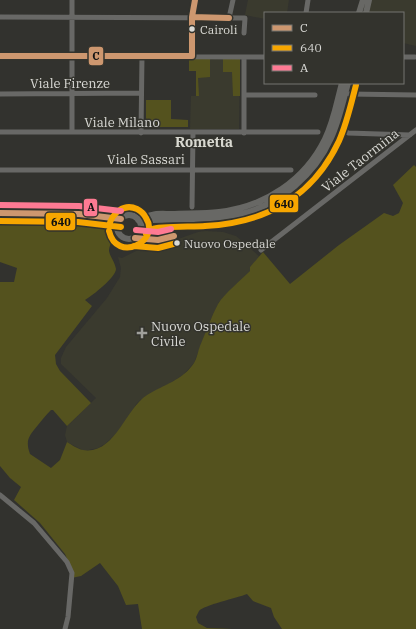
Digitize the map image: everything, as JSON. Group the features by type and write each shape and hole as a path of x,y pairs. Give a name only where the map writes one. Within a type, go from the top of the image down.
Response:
{"main road":[{"path":"359,12 363,0"},
{"path":"366,12 369,0"},
{"path":"138,220 153,214 218,212 239,209 258,202 279,191 299,176 314,157 331,124 342,84"},
{"path":"0,219 78,220 110,225 117,228 120,235 124,238 129,239 137,236 141,228 153,220 219,218 241,214 260,207 284,195 303,179 319,159 333,133 348,84"},
{"path":"0,213 79,214 114,220 130,216 138,220 141,228"},
{"path":"117,228 121,219"}],"street":[{"path":"72,0 72,132"},
{"path":"192,56 192,17 195,0"},
{"path":"229,18 233,0"},
{"path":"306,12 308,0"},
{"path":"0,17 72,16 245,18 244,32"},
{"path":"0,56 264,57"},
{"path":"140,133 142,56"},
{"path":"404,56 415,57"},
{"path":"244,57 244,132"},
{"path":"355,84 345,131 348,133 410,135"},
{"name":"Viale Firenze","path":"0,94 72,95 141,93"},
{"path":"345,94 416,95"},
{"path":"244,95 315,95"},
{"name":"Viale Taormina","path":"261,250 416,130"},
{"name":"Viale Milano","path":"0,132 318,132"},
{"path":"192,207 193,133"},
{"name":"Viale Sassari","path":"0,170 291,170"},
{"path":"0,210 50,210 54,214"},
{"path":"0,495 34,523 67,562 72,573 68,617 65,629"}],"shaded area":[{"path":"248,0 289,0 287,12 264,12 264,19 245,15"},
{"path":"366,0 416,0 416,46 404,43 404,12 363,12"},
{"path":"189,58 240,59 239,129 190,129 191,96 196,96 196,71 189,71"},
{"path":"189,58 210,58 210,77 198,78 199,96 196,96 196,71 189,71"},
{"path":"223,58 240,59 240,96 233,96 232,72 223,72"},
{"path":"146,100 171,100 171,119 188,120 188,127 146,127"},
{"path":"414,165 416,167 416,629 282,629 274,617 271,608 253,601 247,594 207,606 199,611 196,617 198,623 207,628 232,629 142,629 138,604 126,605 118,586 100,563 81,576 71,578 72,570 65,554 40,523 14,500 21,487 10,478 0,466 0,282 14,282 17,268 0,262 0,223 76,223 110,230 113,236 109,251 116,269 115,272 103,286 85,300 92,306 55,355 56,364 60,371 91,403 67,426 53,410 51,410 29,438 28,445 30,454 51,468 60,460 67,442 76,448 83,450 94,450 103,445 119,430 139,402 147,395 179,378 189,369 195,361 218,304 250,271 250,267 263,252 290,284 339,245 384,213 393,216 399,213 403,203 393,185"},
{"name":"Nuovo Ospedale Civile","path":"198,232 223,232 236,236 260,257 250,267 250,271 219,302 194,363 183,375 146,396 137,403 121,429 105,444 98,448 82,450 67,442 65,435 67,426 96,398 61,364 61,358 66,347 107,298 120,277 121,268 118,257 122,258 148,245 164,245"}],"transit line":[{"name":"C","path":"192,56 192,17 195,0"},
{"name":"C","path":"192,17 229,18"},
{"name":"C","path":"0,56 192,56"},
{"name":"640","path":"146,234 156,228 227,224 248,219 267,213 301,192 316,177 328,161 339,141 349,113 356,85"},
{"name":"A","path":"0,205 79,206 121,211"},
{"name":"640","path":"109,226 113,217 119,210 132,207 143,214 149,227 148,234 143,241 136,246 128,247 120,246 114,241 109,231"},
{"name":"C","path":"0,213 79,214 121,219"},
{"name":"640","path":"0,221 78,222 121,227"},
{"name":"A","path":"136,230 158,232 171,229"},
{"name":"C","path":"135,238 158,240 174,236"},
{"name":"640","path":"134,246 158,248 177,243"}],"place":[{"name":"Cairoli","path":"192,29"},
{"name":"Nuovo Ospedale","path":"177,243"},
{"name":"Nuovo Ospedale Civile","path":"142,333"}],"district":[{"name":"Rometta","path":"204,142"}]}
